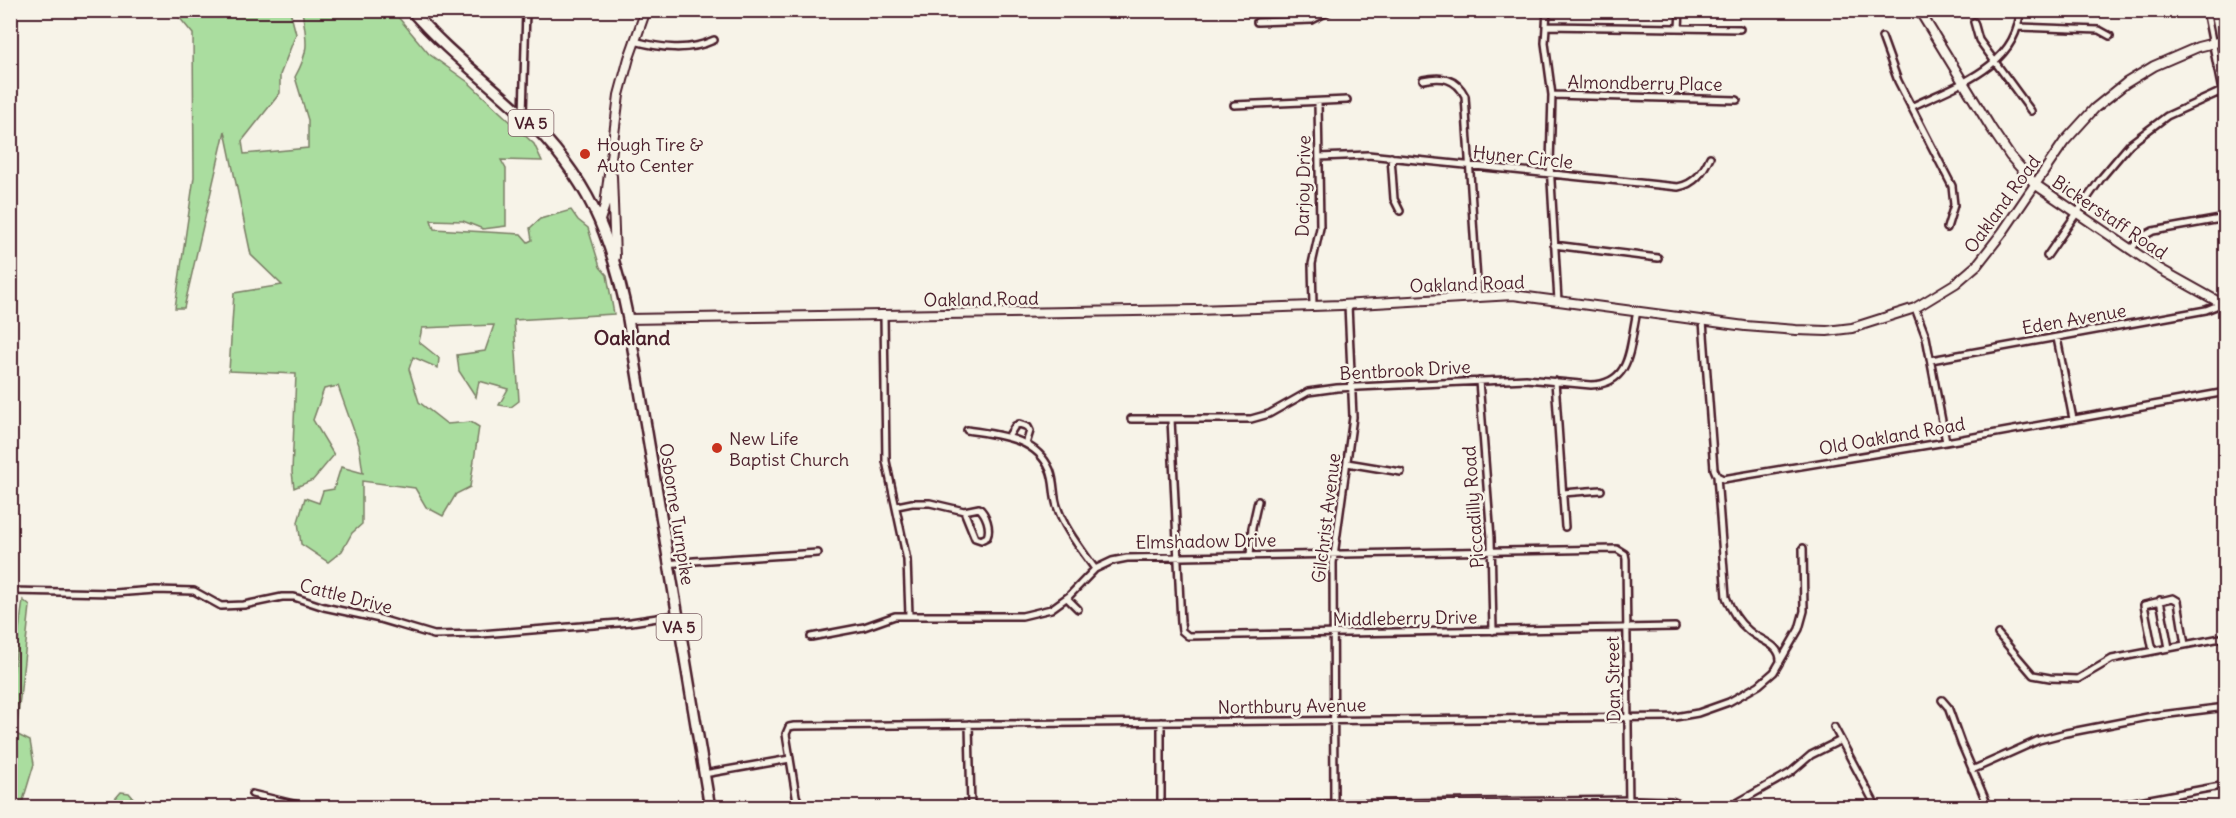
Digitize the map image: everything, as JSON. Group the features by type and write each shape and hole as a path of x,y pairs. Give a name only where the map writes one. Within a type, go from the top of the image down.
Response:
{"main road":[{"name":"VA 5","path":"411,10 438,39 523,115 562,157 592,202 615,261"},
{"name":"Osborne Turnpike","path":"615,261 628,319 710,807"}],"street":[{"path":"523,115 526,10"},
{"path":"600,220 620,94 634,41 646,10"},
{"path":"1257,21 1312,20 1331,10"},
{"path":"1547,10 1546,56 1552,95 1549,148 1558,301"},
{"path":"1679,28 1680,10"},
{"name":"Bickerstaff Road","path":"1919,10 2010,156 2036,184 2130,250 2223,305"},
{"path":"1911,107 1987,69 1995,62 2011,44 2018,27 2020,10"},
{"path":"2206,10 2226,111"},
{"path":"1974,22 1979,40 2031,111"},
{"path":"1546,26 1740,29"},
{"path":"2018,27 2099,30 2110,36"},
{"path":"1882,37 1894,72 1952,186 1954,205 1947,228"},
{"path":"634,41 673,47 695,47 714,40"},
{"name":"Oakland Road","path":"628,319 1196,310 1523,296 1703,321 1796,330 1827,331 1865,325 1915,308 1956,283 1977,265 2074,130 2108,96 2154,66 2174,56 2226,40"},
{"path":"1423,80 1436,77 1448,79 1456,84 1464,94 1467,105 1478,297"},
{"path":"2047,256 2112,164 2138,137 2159,121 2182,108 2222,91"},
{"name":"Almondberry Place","path":"1552,95 1737,100"},
{"path":"1234,105 1347,100"},
{"name":"Darjoy Drive","path":"1313,305 1312,264 1320,228 1318,102"},
{"name":"Hyner Circle","path":"1319,157 1368,155 1678,187 1688,184 1700,175 1710,157"},
{"path":"1391,157 1394,199 1400,211"},
{"path":"611,162 615,261"},
{"path":"592,202 603,199 606,192"},
{"path":"2130,250 2142,237 2153,231 2226,218"},
{"path":"1554,245 1658,258"},
{"name":"Gilchrist Avenue","path":"1334,806 1334,554 1353,417 1348,305"},
{"name":"Eden Avenue","path":"1931,360 2223,305"},
{"path":"1915,308 1926,337 1946,442"},
{"name":"Bentbrook Drive","path":"1131,419 1258,418 1308,392 1321,389 1526,379 1596,385 1615,378 1623,369 1629,357 1636,312"},
{"path":"884,315 886,461 907,560 909,615"},
{"path":"1703,321 1726,597 1734,614 1747,630 1778,651 1779,664"},
{"path":"2057,338 2073,419"},
{"name":"Piccadilly Road","path":"1479,381 1491,551 1493,631"},
{"path":"1555,381 1565,527"},
{"name":"Old Oakland Road","path":"1717,476 1728,479 2226,392"},
{"path":"1171,419 1178,557"},
{"path":"1008,437 1015,426 1023,425 1030,431 1026,444"},
{"path":"967,430 1008,437 1026,444 1041,457 1050,470 1057,506 1065,523 1095,569"},
{"path":"1347,463 1401,472"},
{"path":"1563,493 1601,490"},
{"path":"1250,556 1252,528 1258,501"},
{"path":"897,506 930,503 964,511 973,508 981,509 989,528 987,537 981,540 975,538 964,511"},
{"name":"Northbury Avenue","path":"790,759 786,734 789,727 801,725 1674,717 1707,710 1729,702 1767,679 1779,664 1799,629 1804,611 1803,548"},
{"name":"Elmshadow Drive","path":"811,637 864,627 895,616 1022,616 1051,609 1067,597 1095,569 1112,561 1127,558 1617,549 1622,551"},
{"name":"Dan Street","path":"1622,551 1626,559 1629,807"},
{"path":"668,564 818,553"},
{"name":"Middleberry Drive","path":"1178,557 1181,623 1185,634 1200,637 1675,627"},
{"name":"Cattle Drive","path":"10,591 121,593 155,590 194,591 203,594 214,603 234,606 291,597 380,619 426,634 441,635 632,622 677,615"},
{"path":"1067,597 1078,609"},
{"path":"2153,651 2144,605 2160,600 2173,598 2178,601 2185,645"},
{"path":"2160,600 2169,648"},
{"path":"1998,634 2033,675 2078,680 2112,659 2226,637"},
{"path":"1942,700 1948,707 1989,807"},
{"path":"1972,770 2038,740 2066,733 2160,715 2226,707"},
{"path":"1161,722 1161,807"},
{"path":"969,724 970,807"},
{"path":"1834,727 1877,807"},
{"path":"1728,807 1790,773 1811,755 1841,740"},
{"path":"704,774 790,759 796,796 803,807"},
{"path":"2101,807 2126,805 2224,785 2223,807"},
{"path":"252,794 302,806 467,807"},
{"path":"1014,807 1334,806 1629,800 1671,801 1691,807"}],"green space":[{"path":"174,11 290,11 296,34 280,75 280,93 242,141 244,154 308,148 308,120 295,77 303,60 306,45 302,11 393,11 429,54 468,82 534,144 542,161 501,160 506,169 506,226 483,229 463,221 431,220 434,229 521,234 528,242 532,240 530,228 540,219 571,210 588,228 600,267 607,275 614,314 514,320 519,401 511,407 499,405 508,389 479,381 476,397 459,371 457,355 485,351 494,325 422,328 419,342 439,358 438,368 413,357 409,369 419,402 447,424 471,422 479,427 470,487 456,494 443,516 426,507 415,488 362,481 362,524 352,533 342,551 328,562 301,544 298,522 305,498 319,503 323,491 334,489 341,467 363,473 359,445 338,386 324,389 313,420 334,455 313,480 294,488 292,472 296,374 229,371 234,293 282,285 251,255 225,131 184,308 175,308 194,177 193,34"},
{"path":"23,600 30,606 16,734 30,741 34,764 21,807 11,807 10,698"},
{"path":"121,792 129,793 141,807 108,807"}],"place":[{"name":"Hough Tire & Auto Center","path":"585,154"},
{"name":"New Life Baptist Church","path":"717,448"}],"district":[{"name":"Oakland","path":"632,337"}]}
